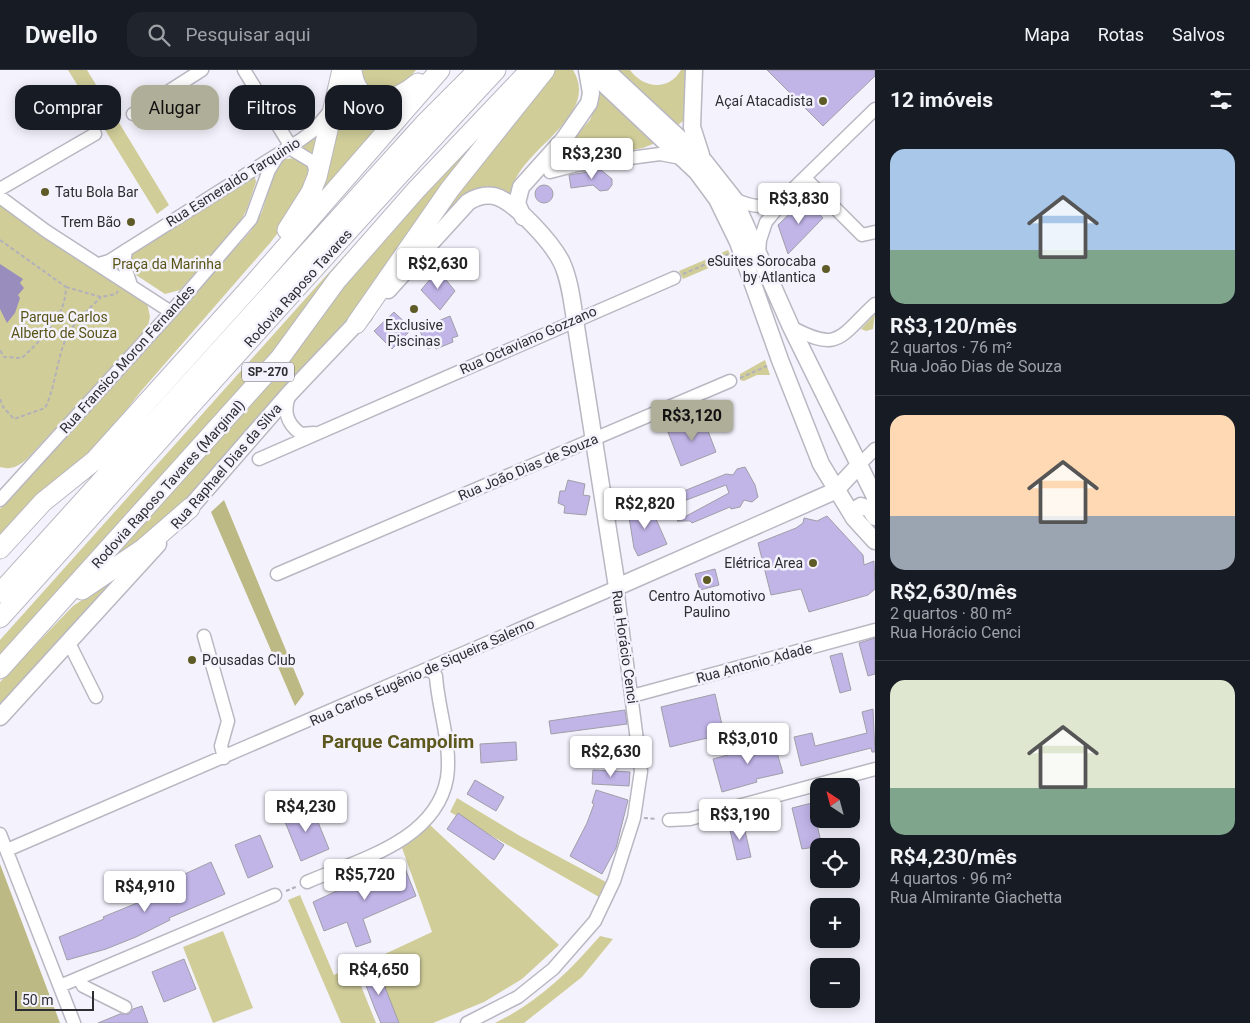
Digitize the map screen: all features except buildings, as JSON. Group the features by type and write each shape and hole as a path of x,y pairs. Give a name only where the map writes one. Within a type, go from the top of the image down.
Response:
{"highway":[{"path":"338,85 342,70"},
{"path":"352,70 358,88 375,101 392,99 402,95 432,70"},
{"path":"0,549 43,502 94,461 255,282 440,70"},
{"name":"Rodovia Raposo Tavares","path":"0,594 418,131 478,70"},
{"name":"Rodovia Raposo Tavares","path":"0,618 158,445 293,291 496,70"},
{"name":"Rodovia Raposo Tavares (Marginal)","path":"0,669 280,358 337,280 416,190 530,70"},
{"path":"356,324 450,190 545,70"},
{"path":"184,360 289,228 311,192 327,130"},
{"path":"36,630 69,600 144,548 190,508"}],"main road":[{"path":"588,70 620,92 704,161"},
{"path":"523,217 516,199 521,187 564,139 589,103 591,93 588,70"},
{"path":"606,70 620,92 681,158 697,172 717,199 741,249 780,360 820,464 835,491 854,518 875,541"},
{"path":"694,70 692,127 698,150 704,161 734,199 791,327 844,430 875,497"},
{"name":"Rua Raphael Dias da Silva","path":"0,717 190,508 290,393 473,199 484,195 498,197 523,217"},
{"name":"Rua Horácio Cenci","path":"523,217 553,248 567,278 617,587"},
{"path":"835,491 846,461 847,450 844,430"},
{"path":"835,491 860,464"},
{"name":"Rua Carlos Eugênio de Siqueira Salerno","path":"617,587 835,491"},
{"path":"854,518 856,509 866,506 875,517"},
{"name":"Rua Horácio Cenci","path":"611,559 622,574 640,577"}],"street":[{"path":"178,85 202,70"},
{"path":"244,70 293,150 312,162 316,177"},
{"path":"734,199 750,206 761,207 770,204 805,178 875,109"},
{"name":"Rua Esmeraldo Tarquinio","path":"99,264 109,261 314,131 325,116"},
{"path":"0,189 95,134"},
{"path":"564,139 559,166 660,154 681,158"},
{"name":"Rua Fransico Moron Fernandes","path":"2,491 171,312 250,219 273,163 290,145"},
{"path":"252,170 260,169 262,172 262,188"},
{"path":"805,178 862,235 875,232"},
{"path":"759,252 760,240 766,222 795,187"},
{"path":"0,197 46,231 171,312"},
{"path":"126,250 124,265 128,284"},
{"name":"Rua Octaviano Gozzano","path":"259,459 674,278"},
{"path":"791,327 812,338 826,342 838,339 875,304"},
{"name":"Rua João Dias de Souza","path":"277,574 730,381"},
{"path":"290,393 285,408 290,423 294,429 305,436 316,433"},
{"path":"860,464 875,449"},
{"name":"Rua Carlos Eugênio de Siqueira Salerno","path":"6,850 224,758 617,587"},
{"name":"Rua Horácio Cenci","path":"467,1023 518,997 553,969 595,922 614,881 634,818 641,771 617,587"},
{"name":"Rua Antonio Adade","path":"632,696 875,630"},
{"path":"204,636 228,721 221,746 224,758"},
{"path":"69,643 96,697"},
{"path":"307,882 394,844 414,833 430,816 442,794 447,777 445,744 437,699 436,676 428,670"},
{"path":"670,820 690,819 875,769"},
{"path":"0,834 74,1023"},
{"path":"60,986 275,895"},
{"path":"79,978 83,986 126,1006"}],"path":[{"path":"0,240 66,287 101,297 116,294 128,284"},
{"path":"674,278 741,249"},
{"path":"0,350 4,357 22,358 53,328 66,300 66,287"},
{"path":"0,399 14,419 45,408 53,393 59,362 71,329 101,297"},
{"path":"730,381 780,360"},
{"path":"634,818 670,820"},
{"path":"275,895 307,882"}],"green space":[{"path":"68,70 87,70 96,85 77,85"},
{"path":"358,70 416,70 400,85 368,85"},
{"path":"553,70 573,70 579,88 576,104 567,120 525,165 515,181 511,197 494,190 423,239"},
{"path":"619,70 630,70 642,81 656,85 670,82 681,70 687,70 683,121 678,125"},
{"path":"600,94 603,94 653,141 653,144 643,148 585,158 572,154 568,150 569,144 590,120"},
{"path":"121,126 169,205 157,214 105,130 121,130"},
{"path":"335,130 377,130 317,203"},
{"path":"485,130 342,333 171,521 113,560 114,556 345,282 481,132"},
{"path":"319,133 315,154 302,148 303,146"},
{"path":"445,146 256,379 0,657 0,640 324,278"},
{"path":"296,158 305,163 310,175 291,216 270,243 142,390 104,438 0,538 0,509 251,231 262,212 277,164 285,159"},
{"name":"Praça da Marinha","path":"252,177 255,178 256,182 247,209 239,224 180,290 165,294 133,273 129,263 134,252"},
{"name":"Parque Carlos Alberto de Souza","path":"0,205 45,238 147,302 150,317 147,330 26,460 11,468 0,467"},
{"path":"728,250 732,258 683,279 679,271"},
{"path":"875,314 873,329 866,331 861,329"},
{"path":"765,360 770,375 757,375 744,381 740,380 740,374"},
{"path":"122,574 0,706 0,682 73,606"},
{"path":"457,798 520,836 606,882 599,897 450,812"},
{"path":"430,825 559,945 522,979 484,1002 433,1023 397,1023 372,960 432,932 401,845"},
{"path":"300,895 334,975 353,966 376,1023 341,1023 288,900"},
{"path":"223,931 253,1008 213,1023 183,947"},
{"path":"600,936 613,939 582,977 524,1023 495,1023 511,1015 539,996 577,962"}],"shaded area":[{"path":"0,264 23,279 20,283 24,288 18,295 20,298 15,313 7,323 0,309"},
{"path":"224,500 304,694 295,706 211,512"},
{"path":"0,864 60,1023 0,1023"}],"place":[{"name":"Açaí Atacadista","path":"823,101"},
{"name":"Tatu Bola Bar","path":"45,192"},
{"name":"Trem Bão","path":"131,222"},
{"name":"eSuites Sorocaba by Atlantica","path":"826,269"},
{"name":"Exclusive Piscinas","path":"414,309"},
{"name":"Elétrica Area","path":"813,563"},
{"name":"Centro Automotivo Paulino","path":"707,580"},
{"name":"Pousadas Club","path":"192,660"}],"district":[{"name":"Parque Campolim","path":"398,741"}]}
